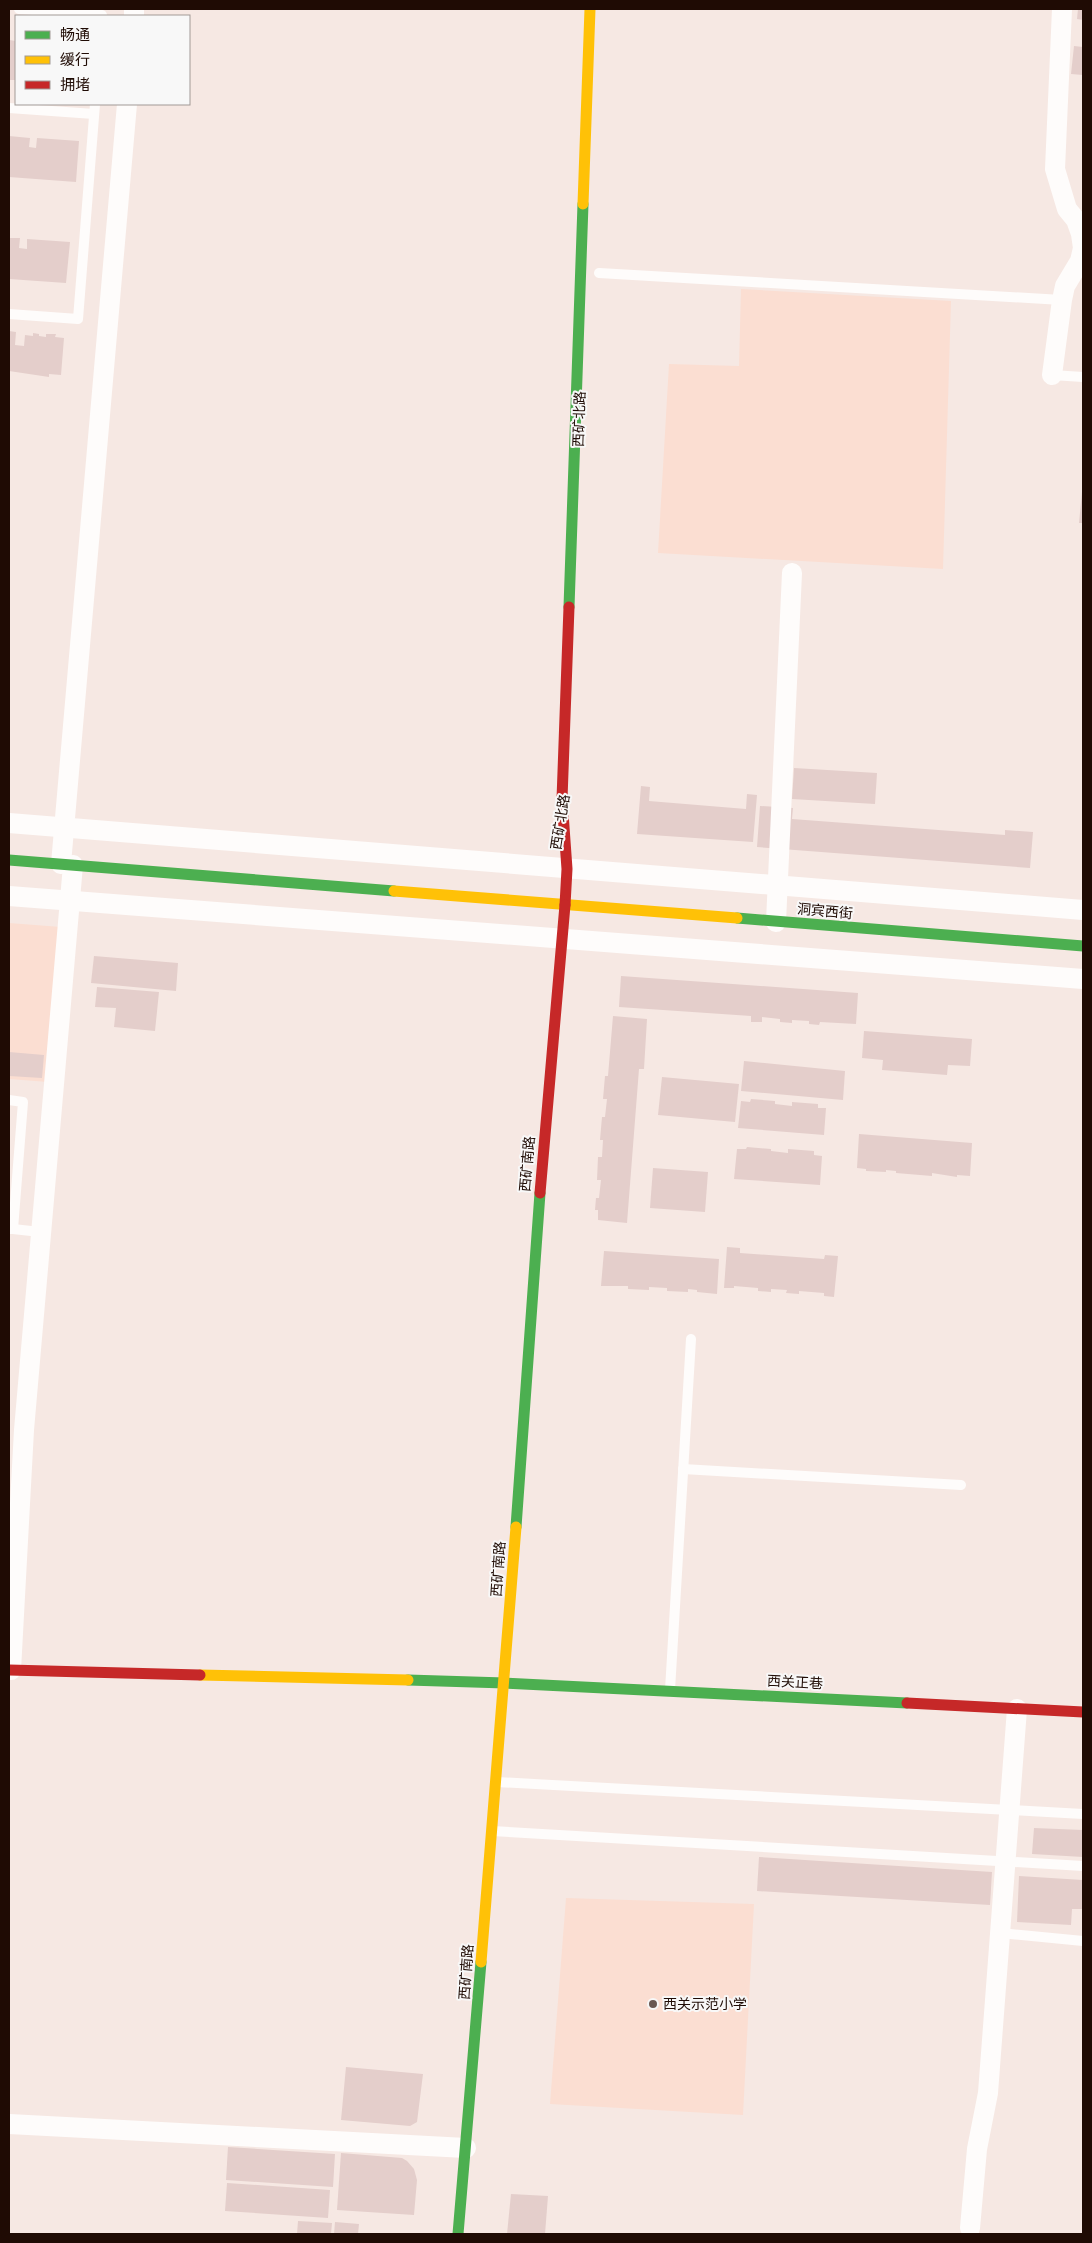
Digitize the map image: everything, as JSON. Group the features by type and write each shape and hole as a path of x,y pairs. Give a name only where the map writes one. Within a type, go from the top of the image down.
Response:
{"main road":[{"name":"西矿北路","path":"567,869 562,799 590,9"},
{"name":"西矿北路","path":"567,869 575,825"},
{"name":"洞宾西街","path":"9,860 1083,946"},
{"name":"西矿南路","path":"458,2234 505,1683 538,1213 567,869"},
{"name":"西关正巷","path":"10,1670 505,1683 1083,1712"}],"street":[{"path":"1052,375 1065,286 1080,261 1083,248 1082,234 1076,220 1067,210 1055,169 1062,9"},
{"path":"10,1670 24,1430 70,901 64,828 127,105"},
{"path":"776,922 792,573"},
{"path":"9,823 1083,910"},
{"path":"9,896 1083,979"},
{"path":"970,2228 977,2149 988,2093 1017,1709"},
{"path":"9,2124 466,2148"}],"lane":[{"path":"19,9 101,13"},
{"path":"9,108 95,109 78,319 9,314"},
{"path":"599,273 1062,300"},
{"path":"1052,375 1083,377"},
{"path":"9,1100 23,1102 11,1229 40,1232"},
{"path":"670,1691 691,1339"},
{"path":"683,1469 961,1484"},
{"path":"496,1782 1083,1814"},
{"path":"492,1831 1083,1866"},
{"path":"1000,1933 1083,1941"}],"shaded area":[{"path":"741,289 951,301 943,569 658,553 669,364 739,366"},
{"path":"9,923 61,927 48,1082 9,1079"},
{"name":"西关示范小学","path":"566,1898 754,1904 743,2115 550,2104"}],"building":[{"path":"1078,9 1083,9 1083,20 1077,19"},
{"path":"9,40 15,41 15,80 9,80"},
{"path":"1074,46 1083,47 1083,75 1071,74"},
{"path":"9,136 30,138 29,147 36,148 37,138 79,141 76,182 9,177"},
{"path":"9,238 20,238 19,248 27,249 27,239 70,242 66,283 9,279"},
{"path":"9,331 16,332 15,345 24,346 25,335 33,336 33,333 46,337 46,334 56,334 55,337 64,338 61,375 49,374 49,377 9,371"},
{"path":"1082,492 1083,523 1079,523"},
{"path":"794,768 877,773 875,804 792,799"},
{"path":"641,786 650,787 649,801 746,809 747,794 757,795 753,842 637,834"},
{"path":"760,806 793,808 792,819 1005,835 1005,830 1033,832 1030,868 757,847"},
{"path":"94,956 178,963 176,991 91,983"},
{"path":"621,976 858,993 856,1024 820,1022 819,1025 809,1024 809,1021 792,1020 792,1023 780,1022 780,1019 762,1017 762,1022 751,1022 751,1016 619,1007"},
{"path":"97,987 159,992 155,1031 114,1027 116,1008 95,1007"},
{"path":"613,1016 647,1019 644,1069 639,1069 627,1223 598,1220 598,1210 595,1210 596,1198 599,1198 601,1180 597,1180 598,1157 602,1157 603,1140 600,1140 602,1117 605,1117 607,1099 603,1099 605,1076 608,1076"},
{"path":"864,1031 972,1039 970,1066 948,1065 947,1075 882,1070 883,1060 862,1058"},
{"path":"9,1052 44,1055 42,1078 9,1076"},
{"path":"744,1061 845,1071 843,1100 741,1091"},
{"path":"662,1077 739,1084 735,1122 658,1115"},
{"path":"751,1099 775,1101 775,1104 792,1106 792,1102 818,1104 818,1108 826,1108 824,1135 738,1128 741,1101 750,1102"},
{"path":"859,1134 972,1143 970,1176 957,1175 957,1177 932,1173 932,1176 896,1173 896,1171 886,1170 886,1172 866,1171 866,1169 857,1168"},
{"path":"747,1147 788,1153 788,1149 814,1151 814,1155 822,1156 820,1185 734,1179 737,1149 746,1149"},
{"path":"653,1168 708,1172 705,1212 650,1208"},
{"path":"727,1247 740,1248 740,1253 824,1259 825,1255 838,1256 834,1297 824,1296 824,1293 799,1291 799,1294 786,1293 787,1290 771,1289 771,1292 758,1291 758,1288 734,1286 734,1288 724,1288"},
{"path":"604,1251 719,1259 717,1294 688,1289 688,1292 667,1291 667,1288 649,1287 649,1290 628,1289 628,1286 601,1286"},
{"path":"1034,1828 1083,1830 1083,1857 1032,1854"},
{"path":"759,1857 992,1872 990,1905 757,1891"},
{"path":"1019,1876 1083,1880 1083,1909 1072,1909 1071,1925 1017,1922"},
{"path":"346,2067 423,2074 417,2122 410,2126 341,2120"},
{"path":"228,2147 335,2154 333,2187 226,2180"},
{"path":"341,2153 402,2158 407,2161 414,2169 417,2180 414,2215 337,2210"},
{"path":"227,2183 330,2190 328,2218 225,2211"},
{"path":"511,2194 548,2196 545,2234 507,2234"},
{"path":"298,2221 332,2223 331,2234 297,2234"},
{"path":"335,2222 359,2224 358,2234 334,2234"}],"traffic: fast":[{"path":"569,607 583,204"},
{"path":"9,860 394,891"},
{"path":"737,918 1083,946"},
{"path":"516,1527 540,1193"},
{"path":"408,1680 907,1703"},
{"path":"458,2234 481,1962"}],"traffic: slow":[{"path":"583,204 590,9"},
{"path":"394,891 737,918"},
{"path":"481,1962 516,1527"},
{"path":"200,1675 408,1680"}],"traffic: jam":[{"path":"565,905 567,869 562,799 569,607"},
{"path":"540,1193 565,905"},
{"path":"9,1670 200,1675"},
{"path":"907,1703 1083,1712"}],"place":[{"name":"西关示范小学","path":"653,2004"}]}
